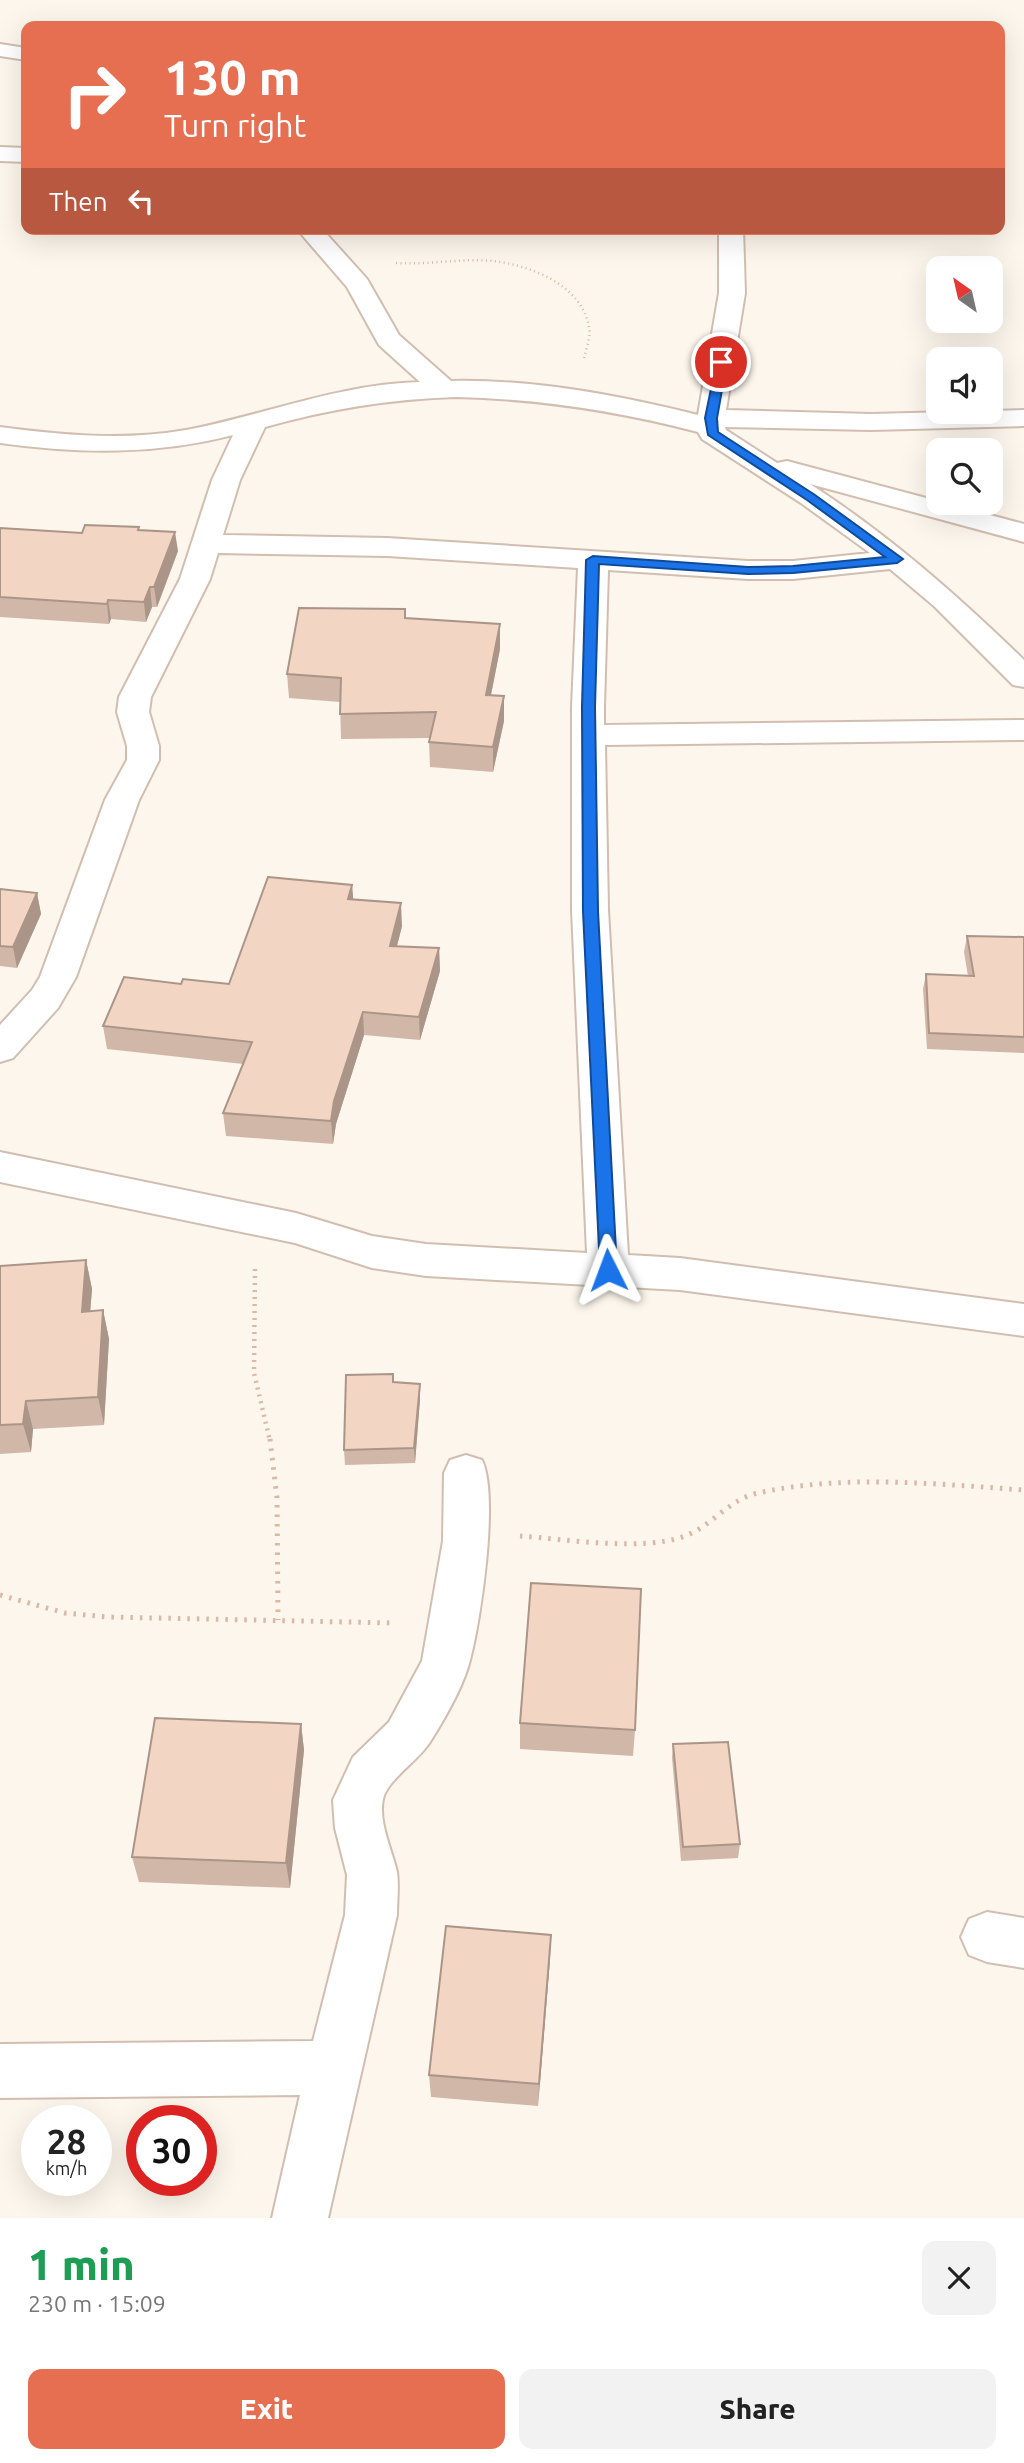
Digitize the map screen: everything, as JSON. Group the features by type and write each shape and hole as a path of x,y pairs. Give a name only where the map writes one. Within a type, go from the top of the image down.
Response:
{"street":[{"path":"0,50 21,53"},
{"path":"0,154 21,155"},
{"path":"314,235 358,284 388,339 444,388"},
{"path":"731,235 732,293 710,423 717,438 754,460 897,559 945,600 1024,678"},
{"path":"0,435 64,443 159,442 209,433 342,398 444,388 581,398 710,423 1024,418"},
{"path":"0,1049 45,999 58,977 122,800 143,760 134,712 135,697 195,579 226,480 254,421"},
{"path":"754,460 1024,533"},
{"path":"205,544 387,547 748,570 793,570 897,559"},
{"path":"593,560 588,735 590,911 608,1270"},
{"path":"588,735 1024,730"},
{"path":"0,1167 296,1228 372,1252 426,1260 680,1274 1024,1321"},
{"path":"300,2218 371,1915 372,1875 360,1828 358,1800 370,1773 405,1738 422,1712 446,1662 466,1534 466,1473"},
{"path":"0,2071 333,2068"}],"path":[{"path":"387,258 396,263 414,264 492,261 533,271 565,289 577,300 589,328 582,370 581,398"},
{"path":"256,1220 254,1373 270,1439 277,1498 278,1620"},
{"path":"466,1534 660,1541 685,1535 755,1493 827,1485 941,1485 1024,1490"},
{"path":"0,1595 65,1612 107,1617 452,1626"}],"building":[{"path":"85,525 139,527 138,530 175,532 154,587 150,587 144,602 108,600 107,604 0,597 0,528 82,533"},
{"path":"299,608 405,609 405,618 500,624 486,695 504,696 493,747 429,742 436,712 340,714 341,678 287,674"},
{"path":"268,877 352,885 348,899 401,903 390,946 439,948 419,1017 363,1012 334,1101 331,1121 223,1113 252,1042 103,1026 124,977 181,984 183,979 229,984"},
{"path":"0,889 37,893 13,947 0,946"},
{"path":"967,936 1024,937 1024,1037 929,1033 926,974 974,976"},
{"path":"86,1260 82,1312 103,1310 98,1397 26,1401 23,1424 0,1425 0,1266"},
{"path":"393,1374 393,1382 420,1384 414,1448 344,1450 346,1375"},
{"path":"531,1583 641,1589 635,1730 520,1723"},
{"path":"155,1718 301,1724 286,1863 132,1857"},
{"path":"728,1742 740,1844 683,1847 673,1744"},
{"path":"446,1926 551,1935 539,2084 429,2075"}],"route":[{"path":"608,1270 590,911 588,707 593,560 748,570 793,570 897,559 811,497 723,443 712,433 711,418 721,362"}]}
